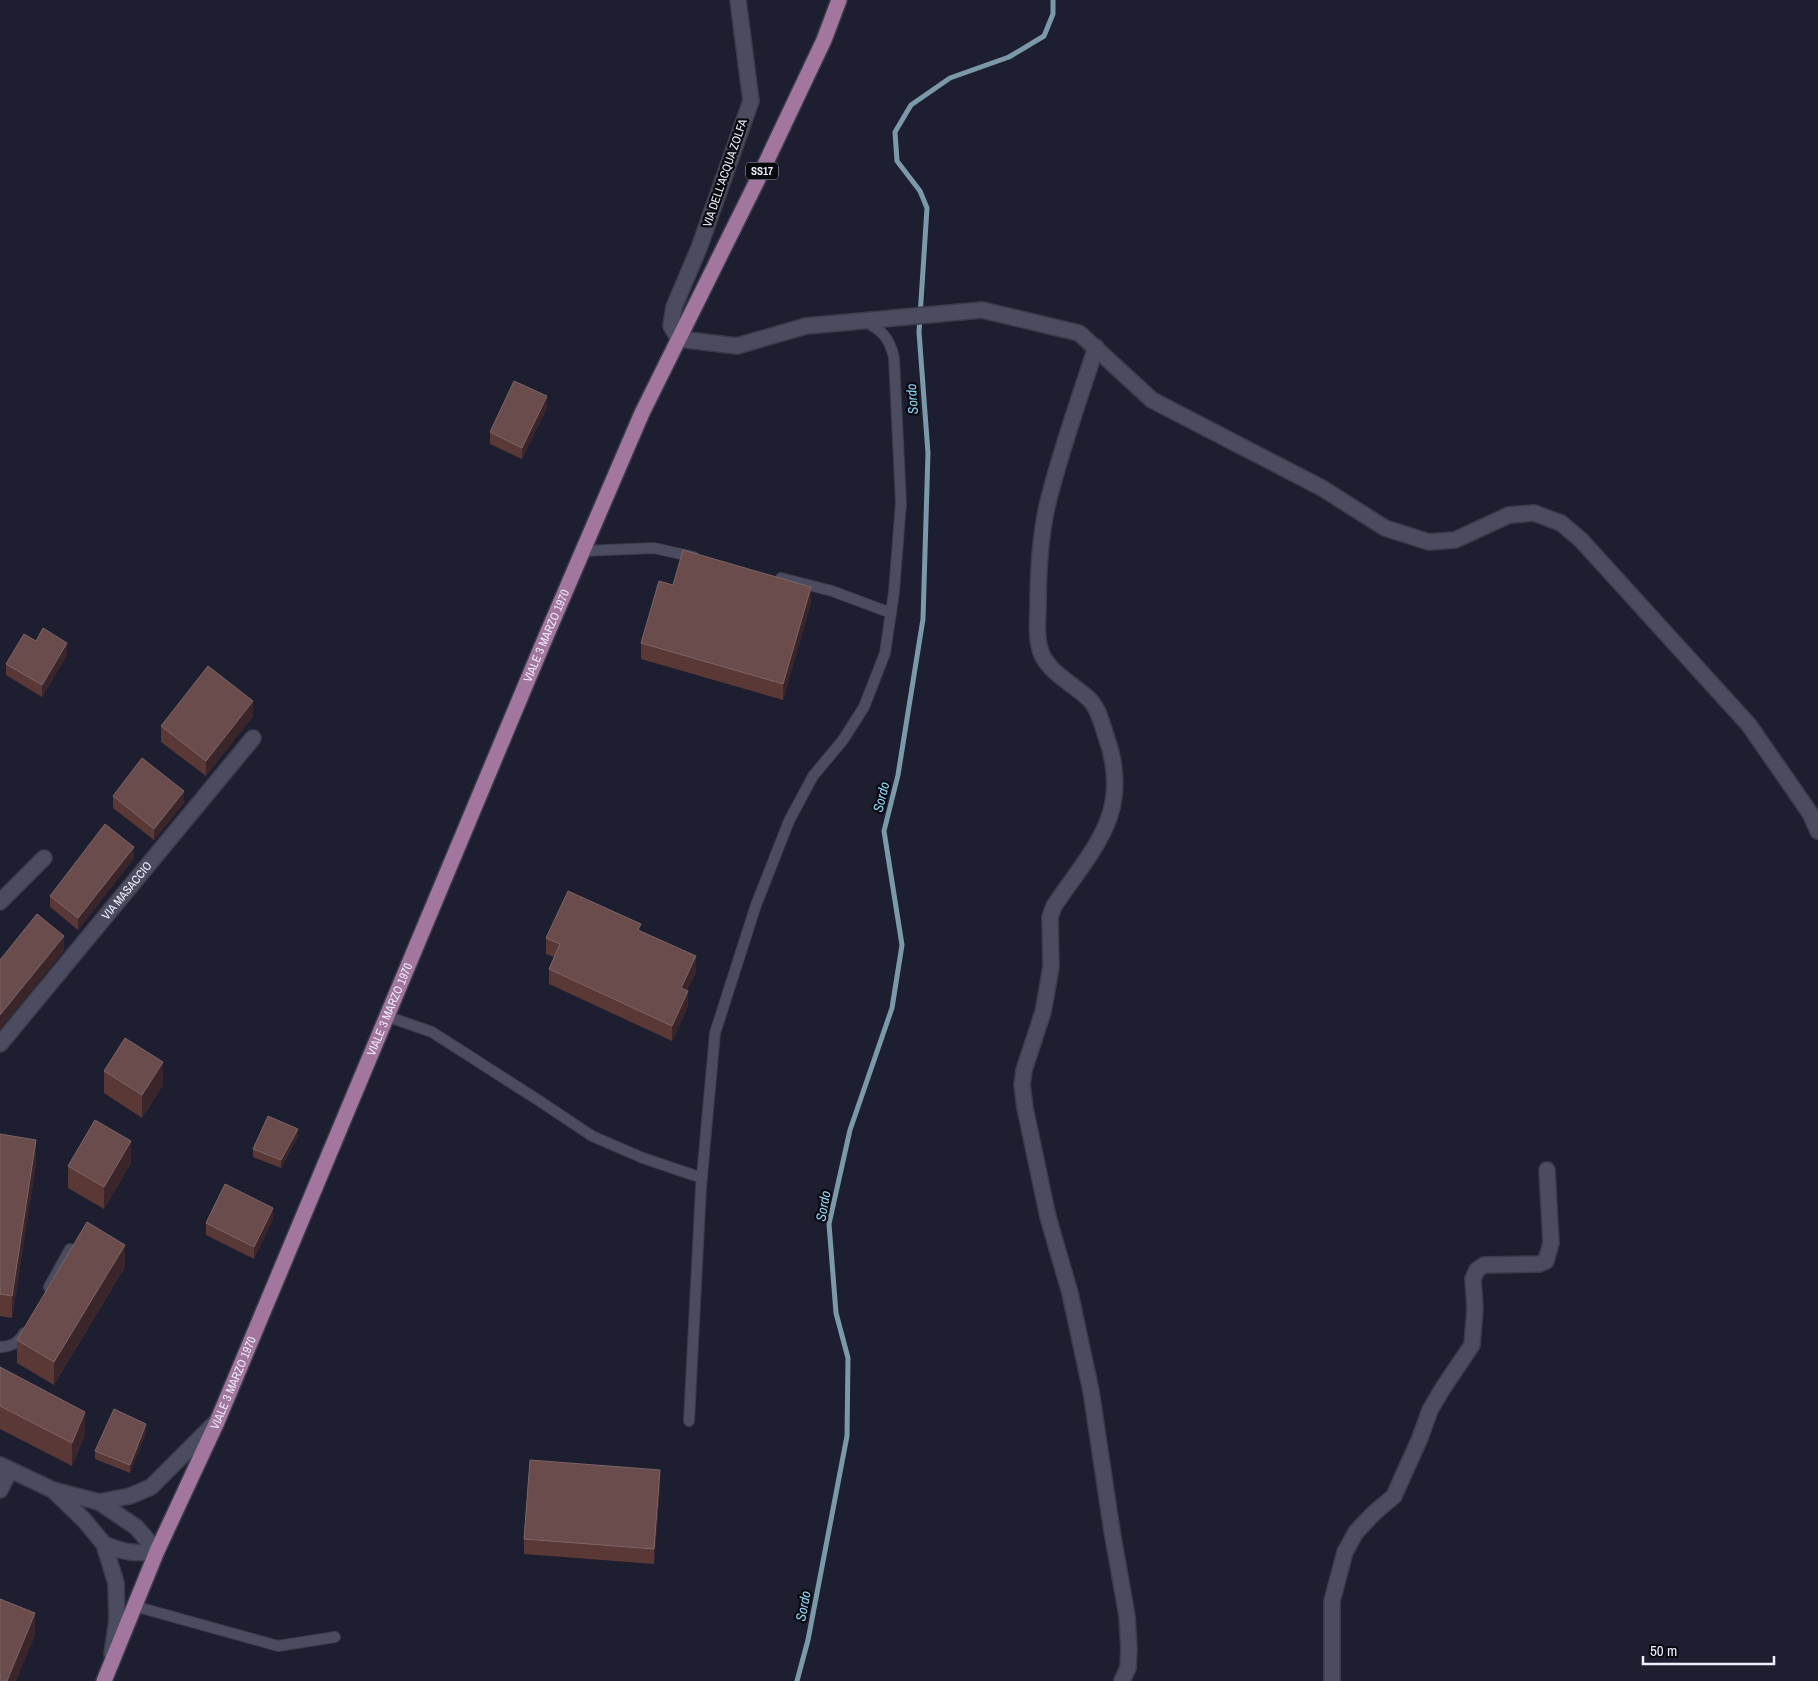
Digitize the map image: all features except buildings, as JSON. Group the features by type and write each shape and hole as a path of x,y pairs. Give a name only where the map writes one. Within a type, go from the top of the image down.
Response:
{"main road":[{"name":"SS17","path":"679,340 824,40 839,0"},
{"name":"VIALE 3 MARZO 1970","path":"104,1681 157,1551 216,1422 642,413 679,340"}],"street":[{"name":"VIA DELL'ACQUA ZOLFA","path":"679,340 671,326 674,307 699,248 751,101 738,0"},
{"path":"679,340 737,346 806,326 982,310 1079,333 1152,400 1322,488 1385,528 1429,542 1455,540 1509,515 1534,513 1561,522 1581,540 1749,725 1810,813 1818,831"},
{"path":"1096,347 1049,500 1038,570 1038,644 1042,658 1090,700 1099,716 1111,750 1116,776 1116,797 1104,834 1054,906 1050,917 1051,967 1043,1012 1024,1070 1022,1086 1048,1218 1070,1293 1091,1391 1112,1531 1128,1616 1128,1668 1122,1681"},
{"name":"VIA MASACCIO","path":"0,1044 253,738"},
{"path":"0,902 44,858"},
{"path":"1332,1681 1332,1601 1345,1552 1356,1532 1394,1496 1420,1438 1430,1410 1472,1345 1475,1316 1473,1279 1477,1270 1484,1266 1539,1264 1546,1261 1551,1243 1546,1170"},
{"path":"99,1502 130,1496 151,1487 216,1422"},
{"path":"0,1490 5,1467 53,1490 99,1502 136,1527 157,1551"},
{"path":"53,1490 84,1520 104,1544 116,1583 117,1620 110,1664"},
{"path":"104,1544 120,1551 135,1554 157,1551"}],"lane":[{"path":"689,1421 702,1178 715,1033 756,905 789,821 812,776 843,740 864,707 885,653 891,614 901,503 894,358 890,343 884,333 862,320"},
{"path":"583,551 654,548 700,559"},
{"path":"766,575 832,591 891,614"},
{"path":"386,1016 432,1032 592,1136 644,1158 702,1178"},
{"path":"43,1298 70,1249"},
{"path":"0,1347 10,1347 20,1340 29,1323"},
{"path":"134,1606 278,1646 335,1637"}],"waterway":[{"name":"Sordo","path":"797,1681 808,1640 847,1436 848,1358 836,1313 829,1224 850,1130 892,1008 902,945 884,831 898,775 923,619 928,453 919,332 927,208 920,191 897,161 895,132 911,105 950,78 1009,57 1044,36 1053,14 1053,0"}]}
